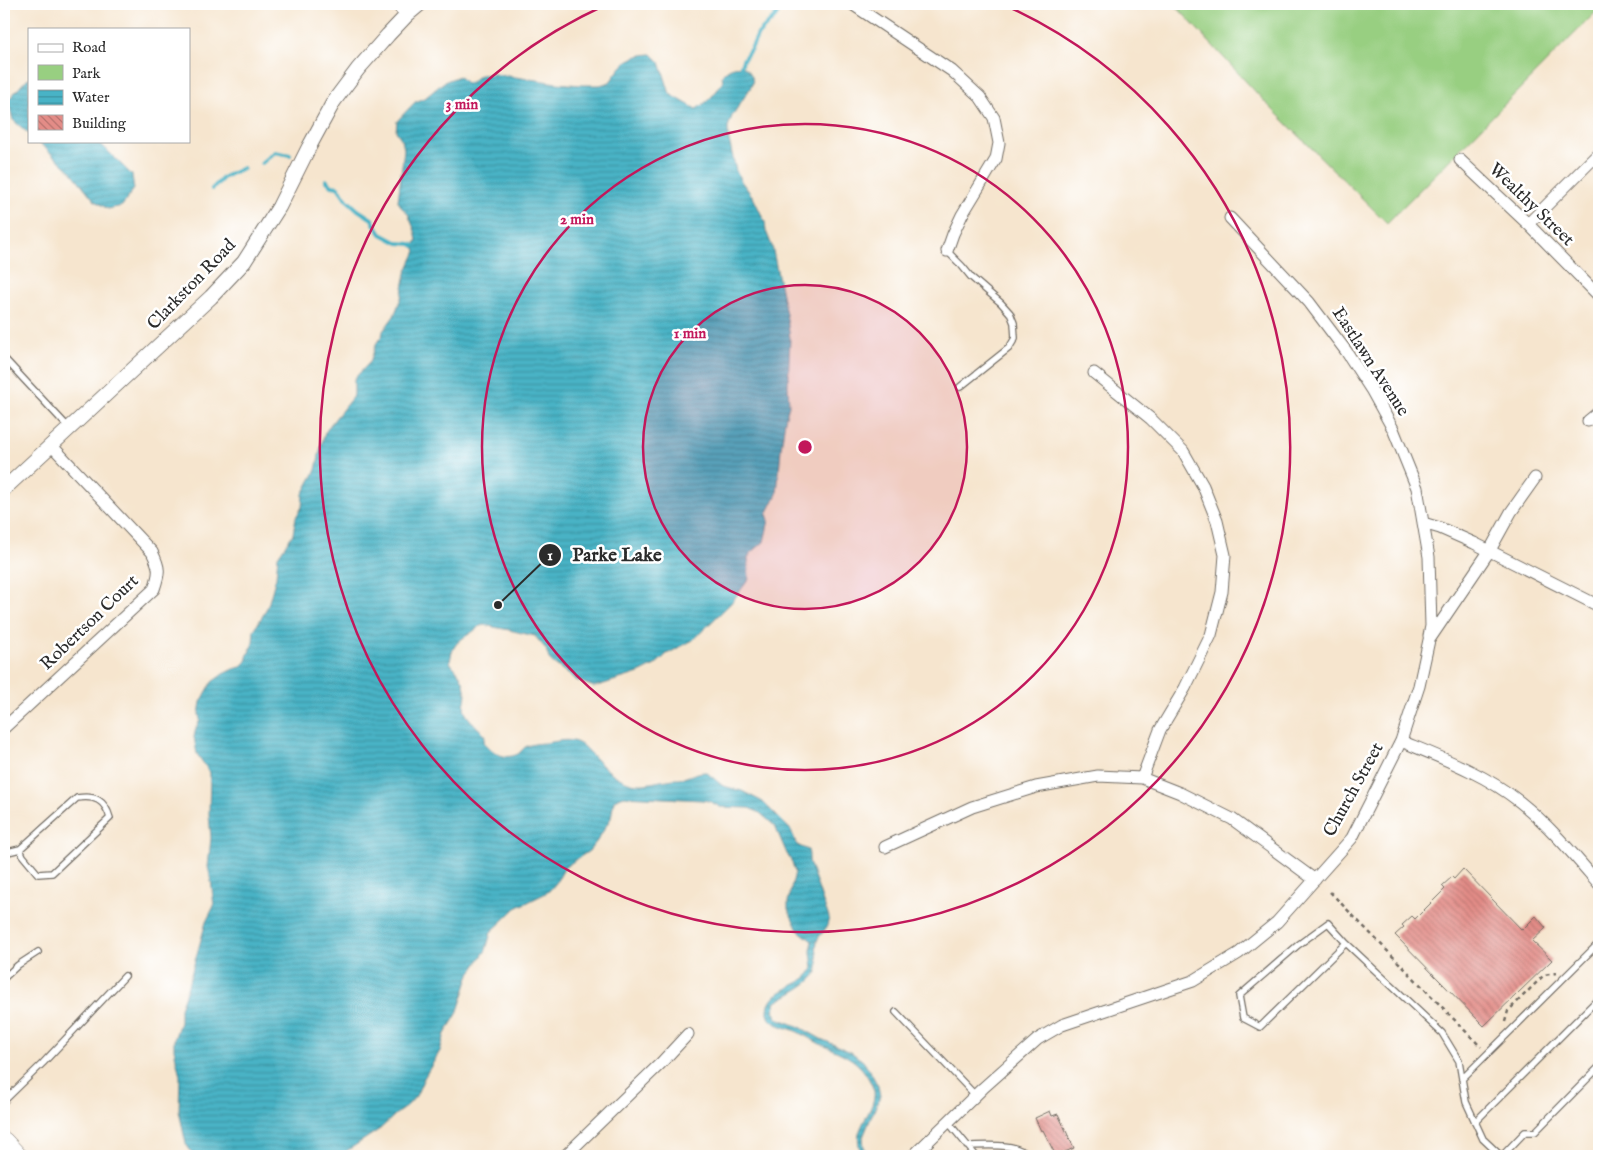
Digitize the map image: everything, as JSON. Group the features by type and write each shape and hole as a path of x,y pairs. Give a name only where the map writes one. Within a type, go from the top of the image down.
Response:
{"main road":[{"path":"4,1141 18,1156"}],"street":[{"path":"396,4 407,15"},
{"name":"Clarkston Road","path":"4,489 211,297 244,262 278,208 334,101 358,69 407,15 420,4"},
{"path":"852,4 952,71 980,98 994,118 999,143 996,159 962,215 952,234 947,251"},
{"path":"1528,224 1599,153"},
{"name":"Wealthy Street","path":"1460,160 1528,224 1599,296"},
{"name":"Eastlawn Avenue","path":"1230,218 1310,302 1346,351 1372,391 1393,429 1417,488 1429,557 1432,626 1429,640"},
{"path":"1094,373 1151,420 1183,451 1206,494 1217,520 1225,555 1222,592 1211,635 1186,688 1160,730 1142,778"},
{"path":"1588,421 1599,412"},
{"name":"Robertson Court","path":"4,728 154,590 159,574 158,565 152,552 52,446"},
{"name":"Church Street","path":"913,1156 1038,1039 1062,1025 1193,981 1239,954 1278,922 1352,838 1401,741 1419,686 1429,640 1490,550 1511,512 1535,478"},
{"path":"1423,523 1440,528 1490,550 1599,606"},
{"path":"1401,741 1484,778 1519,801 1549,828 1599,884"},
{"path":"885,847 972,807 1036,787 1098,776 1142,778 1180,793 1232,819 1316,880"},
{"path":"565,1156 661,1063 688,1034"}],"lane":[{"path":"947,251 971,277 1010,312 1014,323 1015,338 1009,348 960,387"},
{"path":"4,358 70,429"},
{"path":"4,853 20,849 78,798 89,796 100,801 108,809 110,818 52,873 38,874 23,856 20,849"},
{"path":"1346,943 1260,1027 1243,1018 1239,996 1298,945 1328,923 1346,943 1442,1033 1459,1061 1466,1102 1483,1139 1501,1156 1525,1132 1536,1132 1599,1067"},
{"path":"1462,1078 1599,945"},
{"path":"4,978 18,965 38,952"},
{"path":"4,1101 43,1063 125,976"},
{"path":"1475,1122 1599,998"},
{"path":"896,1012 976,1096"},
{"path":"948,1122 976,1156"},
{"path":"967,1146 998,1145 1016,1149 1028,1156"}],"path":[{"path":"1330,892 1483,1049"},
{"path":"1503,1029 1508,1012 1544,975 1561,972"}],"green space":[{"path":"1174,4 1599,4 1599,9 1387,223 1265,102"}],"water":[{"path":"652,54 660,62 670,94 696,109 715,93 723,81 722,76 729,69 744,67 749,71 752,78 751,87 732,116 728,127 728,136 736,171 753,197 765,222 766,231 772,246 790,338 789,405 781,449 777,494 767,514 769,520 764,542 750,554 748,558 749,579 731,603 693,640 667,654 655,665 639,673 594,687 576,680 552,662 546,649 535,636 484,625 460,640 451,654 450,662 464,684 466,692 465,712 485,736 484,742 499,754 513,756 531,745 574,741 583,746 614,775 637,784 679,779 706,772 723,786 742,791 763,802 791,830 797,845 808,850 810,865 829,917 825,929 817,941 818,968 813,978 807,983 776,1002 773,1011 777,1018 851,1052 863,1061 870,1071 878,1086 880,1096 863,1137 864,1147 869,1156 862,1156 858,1140 874,1099 873,1088 864,1071 845,1055 796,1031 777,1024 768,1015 769,1005 774,998 805,978 813,968 812,941 798,930 788,909 795,872 775,826 760,813 749,808 720,807 709,801 702,800 624,796 614,800 611,818 589,851 565,867 556,883 548,892 516,908 491,932 486,950 470,974 457,1014 445,1034 440,1051 416,1096 380,1129 339,1156 194,1156 186,1144 179,1111 180,1076 174,1040 180,1022 180,1008 206,922 214,906 208,867 211,838 209,815 210,773 197,754 194,737 200,720 201,702 212,682 223,674 241,667 247,661 253,643 254,630 269,602 276,577 278,556 293,534 296,517 302,507 303,494 316,470 325,433 354,395 354,379 370,362 377,342 394,316 401,298 406,273 416,251 414,246 417,240 408,214 398,201 404,149 402,140 396,131 397,121 415,102 425,98 444,82 459,76 466,83 471,82 480,75 494,74 557,83 600,85 610,82 622,66 631,59 637,56"},
{"path":"28,78 28,133 13,120 8,100"},
{"path":"38,142 99,142 132,175 134,189 122,206 108,209 95,201 70,170"}],"building":[{"path":"1463,869 1522,930 1536,916 1546,928 1532,941 1552,960 1484,1026 1395,935 1412,916 1415,919 1445,889 1442,886 1452,877 1454,879"},
{"path":"1050,1111 1052,1116 1058,1114 1074,1148 1056,1156 1035,1118"}],"waterway":[{"path":"741,66 758,34 775,17 784,4"},
{"path":"262,163 275,152 290,155"},
{"path":"212,189 224,177 243,168"},
{"path":"326,180 332,186 338,187 347,200 372,219 381,234 398,243 414,246"}],"place":[{"name":"Parke Lake","path":"498,605"}]}
